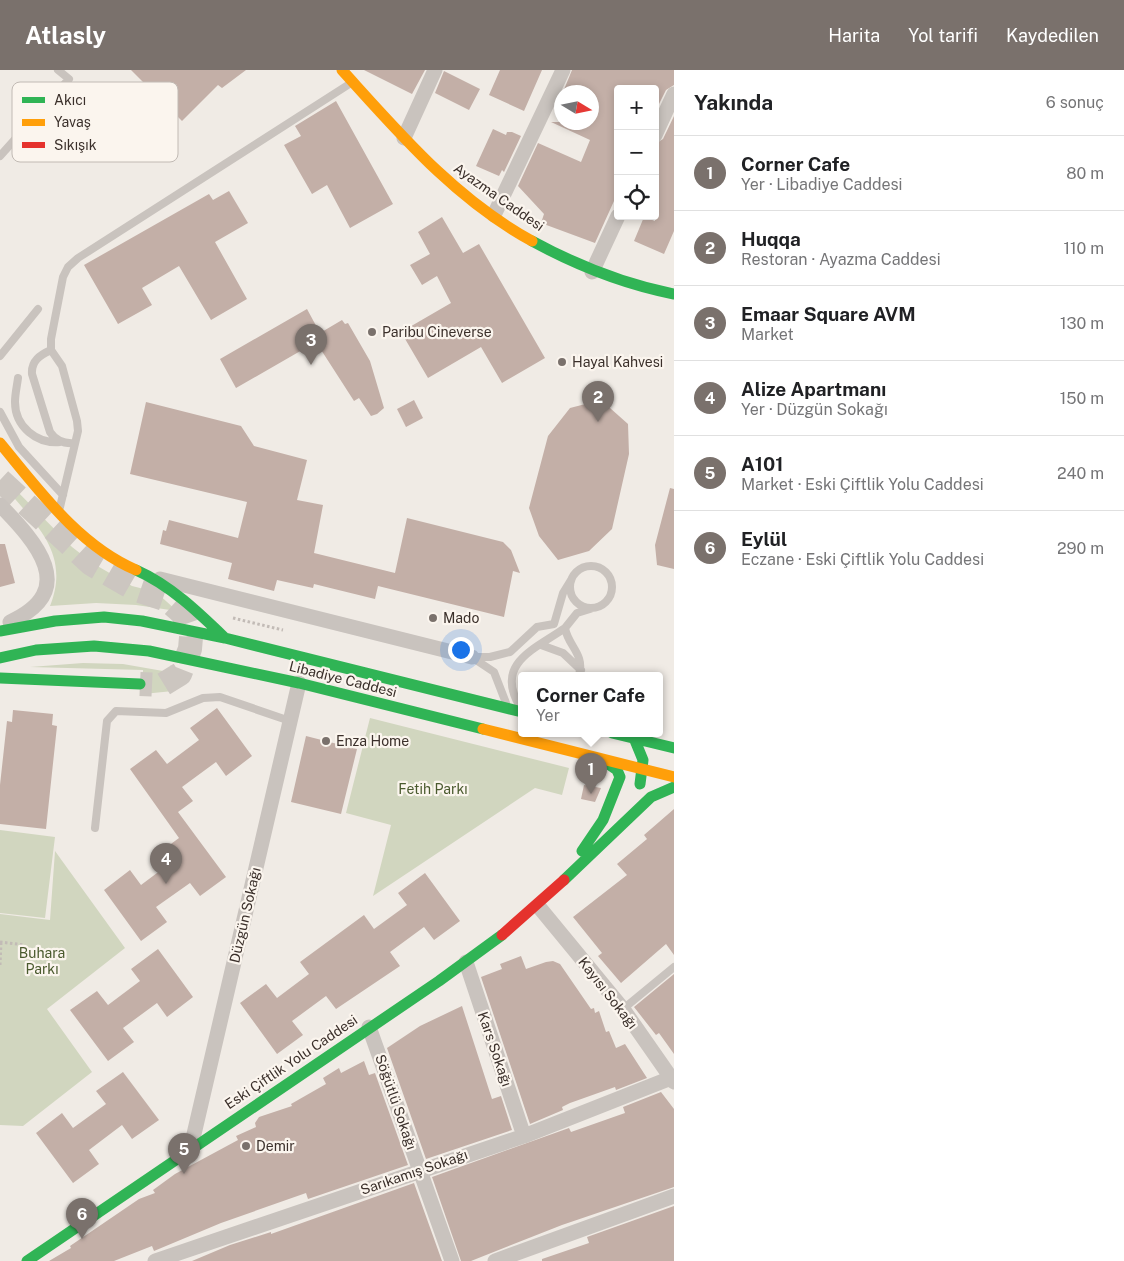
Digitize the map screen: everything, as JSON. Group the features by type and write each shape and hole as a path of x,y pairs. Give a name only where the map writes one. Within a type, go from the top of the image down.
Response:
{"main road":[{"name":"Ayazma Caddesi","path":"342,70 404,138 452,185 494,215 532,240 592,272 652,291 674,294"},
{"path":"0,443 59,512 86,539 118,562 155,578 198,612 226,638"},
{"name":"Libadiye Caddesi","path":"0,631 55,622 104,617 142,621 226,638 518,710"},
{"name":"Libadiye Caddesi","path":"0,658 36,650 94,646 149,651 299,683 604,761 674,777"},
{"path":"0,678 140,684"},
{"path":"630,737 668,746"},
{"path":"618,831 633,804 644,770 643,752 634,738"},
{"path":"564,880 603,820 620,777 649,747 668,746"},
{"path":"604,761 617,770 620,777"},
{"path":"564,880 618,831 651,797 674,787"},
{"name":"Eski Çiftlik Yolu Caddesi","path":"27,1261 191,1147 466,962 539,907 564,880"}],"street":[{"path":"404,138 435,70"},
{"path":"494,215 563,70"},
{"path":"657,130 674,94"},
{"path":"592,272 616,220"},
{"path":"0,505 34,542 43,557 46,570 43,596 37,606 28,614 0,627"},
{"path":"155,578 472,657"},
{"name":"Düzgün Sokağı","path":"191,1147 299,683"},
{"name":"Kayısı Sokağı","path":"539,907 623,1008 672,1080"},
{"name":"Kars Sokağı","path":"466,962 524,1136"},
{"name":"Söğütlü Sokağı","path":"369,1028 452,1261"},
{"name":"Sarıkamış Sokağı","path":"155,1261 524,1136 672,1080"},
{"path":"495,1261 674,1196"}],"lane":[{"path":"58,70 69,79 66,82"},
{"path":"59,512 75,443 78,421 62,366 51,350 52,325 63,277 68,268 78,258 353,82"},
{"path":"0,156 12,143"},
{"path":"0,356 38,309"},
{"path":"51,350 34,362 31,368 50,432 55,439 61,442"},
{"path":"18,378 15,403 22,424 31,435 42,441 75,443"},
{"path":"0,412 20,447 62,495"},
{"path":"472,657 490,657 510,652 537,627 554,624 563,593 579,570 592,566 605,572 609,578 611,592 604,604 577,613 565,628 522,659 513,669 510,676 513,695 518,704"},
{"path":"571,580 570,586 573,599 578,604 590,609"},
{"path":"565,628 566,637 581,661 580,672"},
{"path":"541,645 563,653 579,672"},
{"path":"472,657 494,672 508,708"},
{"path":"95,828 107,721 116,711 166,713 203,698 220,697 290,721"},
{"path":"623,1008 674,967"}],"path":[{"path":"233,618 283,630"},
{"path":"0,965 1,942 25,945"}],"green space":[{"path":"9,483 72,547 94,564 132,586 156,592 177,611 136,605 96,603 50,606 55,588 56,572 54,557 40,530 8,491"},
{"path":"83,663 123,664 186,675 183,685 173,691 143,694 143,670 30,667"},
{"name":"Fetih Parkı","path":"370,718 569,768 562,795 535,788 373,896 391,825 346,813"},
{"path":"0,830 55,837 45,918 0,913"},
{"name":"Buhara Parkı","path":"55,851 125,948 47,1009 92,1072 23,1126 0,1125 0,914 50,920"}],"building":[{"path":"131,70 246,70 222,88 218,85 182,121 178,117 178,82 143,82"},
{"path":"364,70 425,70 412,94"},
{"path":"500,70 542,70 524,111 489,95"},
{"path":"572,70 674,70 674,85 666,90 659,104 659,85 614,85 614,201 595,243 541,223 544,214 518,186 538,143 581,162 590,140 568,130 599,130 599,85 566,85"},
{"path":"444,71 480,89 469,110 435,93"},
{"path":"336,101 393,204 350,228 327,185 312,194 284,145 301,136 295,126"},
{"path":"674,116 674,231 664,254 634,241 643,220 659,220 659,142 663,139"},
{"path":"493,129 506,135 507,132 512,132 521,136 504,172 502,170 499,176 476,166"},
{"path":"229,191 248,223 215,242 247,299 211,320 179,266 142,288 152,305 118,324 84,265 209,194 213,200"},
{"path":"442,217 463,253 479,244 545,358 502,383 481,347 428,378 401,332 451,303 437,276 422,285 410,265 430,254 418,232"},
{"path":"307,309 320,333 342,320 345,324 348,323 370,361 384,408 377,414 371,416 359,398 354,401 316,342 236,388 220,359"},
{"path":"414,400 423,418 406,427 397,409"},
{"path":"601,400 628,424 629,454 612,529 589,551 558,560 539,536 529,508 548,436 570,408"},
{"path":"146,402 241,426 254,446 307,460 297,500 323,505 314,553 395,573 407,518 503,542 511,550 520,573 513,571 504,617 378,586 375,599 314,584 313,588 277,580 274,591 228,579 232,563 160,544 163,530 166,531 169,520 238,538 247,502 130,474"},
{"path":"670,488 674,489 674,569 657,565 655,545"},
{"path":"0,544 5,544 15,583 0,587"},
{"path":"217,708 252,756 226,776 216,762 182,787 193,801 178,812 226,877 200,896 190,883 156,907 167,922 141,941 104,890 130,870 141,885 173,861 164,849 179,838 130,769 156,750 167,764 199,740 190,728"},
{"path":"13,710 53,714 52,725 57,726 46,829 0,824 0,785 7,721 12,722"},
{"path":"306,736 357,749 341,814 291,802"},
{"path":"584,785 601,788 595,802 581,799"},
{"path":"674,809 674,955 666,944 621,983 598,956 602,953 573,917 627,875 617,864 647,839 644,835"},
{"path":"425,873 460,921 434,940 424,927 390,952 400,966 336,1009 326,996 292,1021 303,1035 277,1054 240,1003 266,984 277,998 309,974 300,962 364,915 374,929 407,905 398,893"},
{"path":"158,949 193,997 167,1017 157,1003 123,1028 134,1042 108,1061 70,1010 97,991 108,1005 140,981 131,969"},
{"path":"521,956 526,969 546,962 553,961 560,964 591,1009 594,1008 595,1013 599,1011 606,1032 609,1031 616,1048 625,1044 647,1078 616,1090 615,1087 570,1103 562,1107 563,1110 530,1124 481,977 502,969 500,964"},
{"path":"674,974 674,1054 659,1033 656,1035 634,1007"},
{"path":"462,1006 492,1099 501,1096 512,1130 426,1159 387,1048 420,1026"},
{"path":"364,1061 369,1075 375,1073 408,1165 308,1199 306,1193 221,1223 154,1251 152,1246 114,1261 49,1261 71,1248 70,1246 139,1199 155,1193 153,1190 175,1174 238,1140 236,1136 256,1127 255,1123 259,1117 292,1106 291,1104 326,1084 323,1078 339,1068 341,1073"},
{"path":"123,1072 159,1120 132,1139 122,1125 89,1150 99,1164 73,1183 36,1133 62,1113 73,1128 106,1104 96,1091"},
{"path":"661,1092 674,1109 674,1187 562,1225 471,1261 461,1261 432,1177 569,1128 571,1132 625,1113 623,1107"},
{"path":"414,1183 442,1261 192,1261 230,1245 271,1232 271,1234"},
{"path":"674,1206 674,1261 542,1261 542,1259 589,1243 587,1237"}],"tunnel":[{"path":"0,480 91,564 134,589 167,600 183,614 191,637 190,649 180,674 162,685 140,684"}],"traffic: fast":[{"path":"532,241 601,273 637,285 674,294"},
{"path":"136,570 172,591 225,638"},
{"path":"0,631 55,621 104,617 142,621 225,638 518,711"},
{"path":"0,658 36,650 94,646 149,651 299,683 483,729"},
{"path":"0,678 140,684"},
{"path":"629,737 674,748"},
{"path":"634,738 643,760 640,784"},
{"path":"582,851 603,820 620,777 617,770 604,761"},
{"path":"564,880 651,797 674,787"},
{"path":"27,1261 439,981 502,935"}],"traffic: slow":[{"path":"342,70 407,141 453,185 478,206 532,241"},
{"path":"0,443 45,497 78,531 115,559 136,570"},
{"path":"483,729 674,777"}],"traffic: jam":[{"path":"502,935 564,880"}],"place":[{"name":"Paribu Cineverse","path":"372,332"},
{"name":"Hayal Kahvesi","path":"562,362"},
{"name":"Emaar Square AVM","path":"311,365"},
{"name":"Huqqa","path":"598,422"},
{"name":"Mado","path":"433,618"},
{"name":"Enza Home","path":"326,741"},
{"name":"Corner Cafe","path":"591,794"},
{"name":"Alize Apartmanı","path":"166,884"},
{"name":"Demir","path":"246,1146"},
{"name":"A101","path":"184,1174"},
{"name":"Eylül","path":"82,1239"}]}
